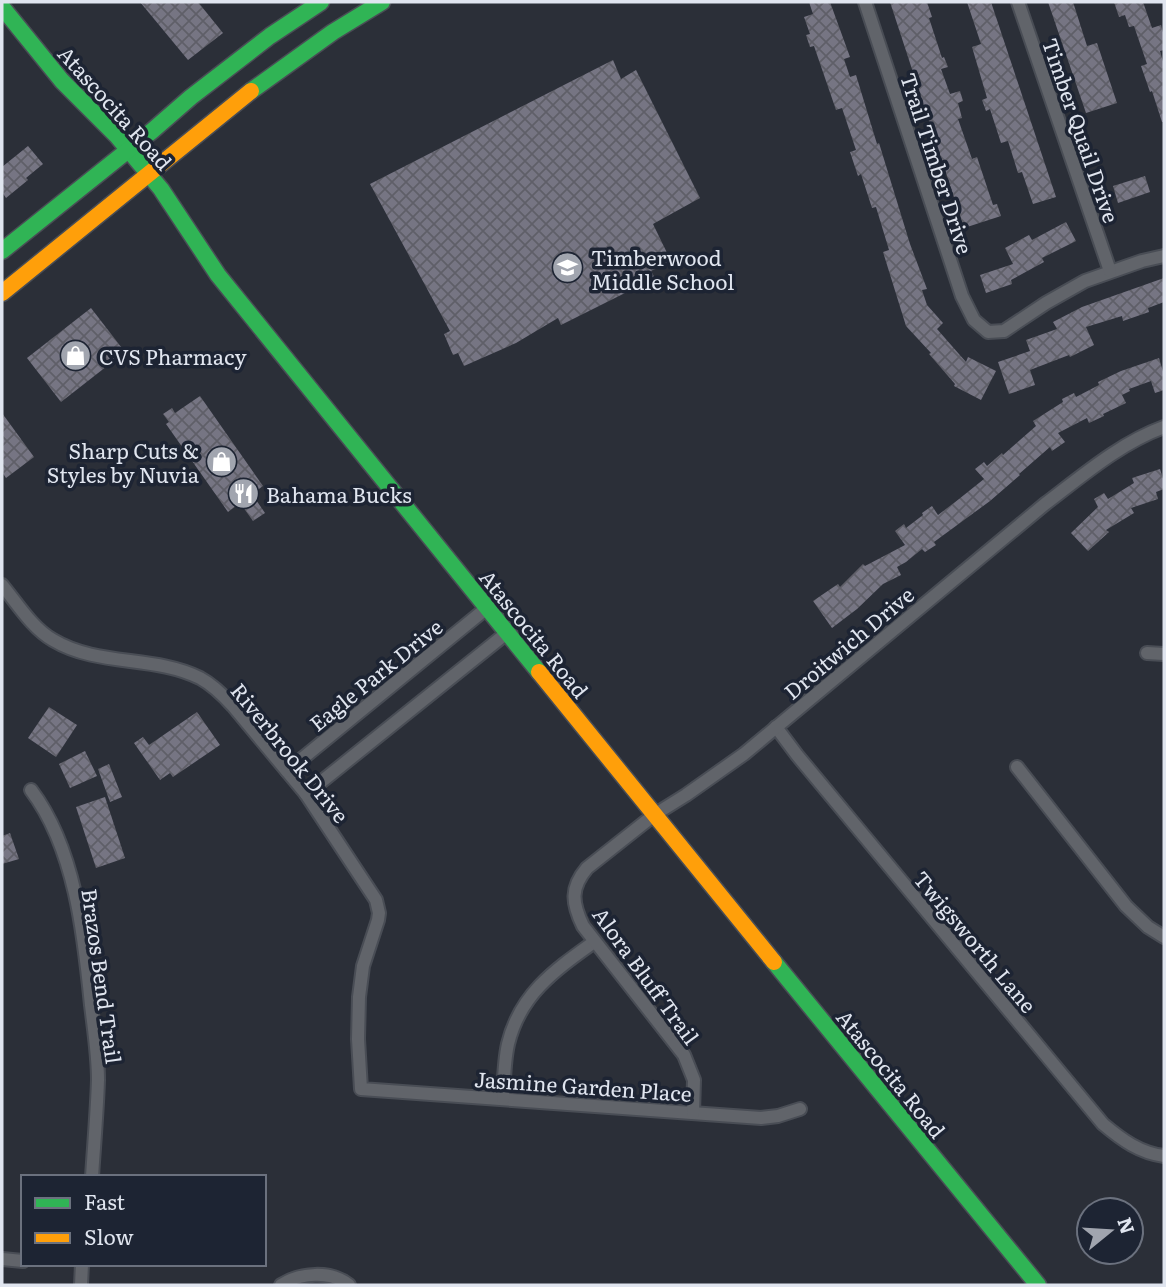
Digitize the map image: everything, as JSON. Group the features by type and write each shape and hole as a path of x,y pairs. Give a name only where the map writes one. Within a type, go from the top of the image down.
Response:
{"main road":[{"path":"2,251 200,90 270,36 321,2"},
{"path":"2,293 252,90 333,32 382,2"},
{"name":"Atascocita Road","path":"2,7 62,81 116,135 149,174 218,275 1038,1285"}],"street":[{"name":"Trail Timber Drive","path":"865,2 962,296 972,318 988,332 1004,331 1072,288 1110,271"},
{"name":"Timber Quail Drive","path":"1018,2 1110,271"},
{"path":"1110,271 1164,256"},
{"name":"Droitwich Drive","path":"574,901 578,878 587,868 654,815 734,762 1045,504 1136,439 1164,427"},
{"name":"Riverbrook Drive","path":"2,585 32,622 52,640 84,654 182,671 211,685 227,699 306,794 378,906 378,920 363,966 359,997 361,1088"},
{"name":"Eagle Park Drive","path":"287,772 488,607"},
{"path":"306,794 508,632"},
{"path":"1147,653 1164,654"},
{"name":"Twigsworth Lane","path":"776,727 1103,1125 1124,1141 1150,1154 1164,1156"},
{"path":"1017,767 1126,906 1148,928 1164,937"},
{"name":"Brazos Bend Trail","path":"31,790 48,816 62,849 77,909 88,974 98,1079 92,1175"},
{"name":"Alora Bluff Trail","path":"574,901 578,914 594,942 684,1055 694,1080 693,1112"},
{"path":"503,1099 508,1046 517,1016 527,1000 549,976 594,942"},
{"name":"Jasmine Garden Place","path":"361,1088 761,1118 800,1109"},
{"path":"2,1259 21,1261"},
{"path":"81,1285 82,1266"},
{"path":"281,1285 306,1275 323,1275 349,1285"}],"building":[{"path":"140,2 198,2 223,33 188,60"},
{"path":"809,2 830,2 850,57 844,59 850,77 856,75 927,289 922,290 927,305 943,323 937,329 966,362 968,357 996,371 981,400 954,386 929,354 931,353 906,326 883,252 889,250 876,207 872,208 861,174 858,176 850,152 856,150 842,108 836,110 814,46 810,47 806,35 810,34 804,17 813,14"},
{"path":"890,2 927,2 932,17 929,18 942,58 944,57 948,67 941,69 950,94 960,91 963,101 958,103 962,118 958,119 972,159 977,157 993,205 997,204 1001,216 964,228"},
{"path":"967,2 991,2 1056,197 1033,204 1022,172 1018,173 1008,141 1001,143 990,109 986,111 982,100 987,98 972,47 981,44"},
{"path":"1048,2 1073,2 1087,46 1097,43 1117,103 1086,113"},
{"path":"1114,2 1143,2 1152,28 1161,25 1164,36 1164,50 1160,51 1164,65 1164,122 1141,66 1147,64 1134,26 1129,27 1125,15 1119,17"},
{"name":"Timberwood Middle School","path":"613,60 621,79 636,70 700,198 653,224 671,261 651,271 655,278 561,325 558,318 516,343 464,366 458,353 453,355 444,334 450,331 370,184"},
{"path":"28,146 43,164 6,198 2,192 2,167"},
{"path":"1145,176 1150,192 1118,203 1113,186"},
{"path":"1066,222 1076,241 1042,258 1044,262 1011,280 1012,284 986,293 980,275 1013,264 1005,248 1029,235 1032,240"},
{"path":"1164,278 1164,302 1148,308 1149,312 1123,321 1122,316 1086,327 1094,345 1070,357 1069,355 1030,370 1035,385 1009,394 998,362 1030,351 1026,340 1057,329 1053,322 1082,307"},
{"name":"CVS Pharmacy","path":"91,308 125,352 61,402 27,358"},
{"path":"1159,358 1164,375 1164,390 1155,393 1151,381 1129,389 1130,391 1122,395 1126,403 1089,423 1087,418 1058,433 1065,442 1052,451 1050,447 990,501 934,542 936,545 925,552 922,549 897,567 901,575 883,584 832,628 813,601 838,584 840,587 863,564 865,566 905,545 895,531 904,524 906,528 932,506 938,515 959,499 984,479 975,469 984,462 987,466 1002,453 1003,455 1036,426 1033,421 1063,402 1062,399 1074,393 1076,397 1121,371"},
{"path":"200,396 263,486 252,494 265,513 253,521 240,503 228,512 166,424 169,422 163,414 172,408 175,413"},
{"path":"2,413 34,457 6,478 2,472"},
{"path":"1160,469 1164,489 1156,492 1158,499 1131,508 1134,513 1106,530 1109,532 1088,551 1071,533 1098,507 1094,499 1104,493 1108,499 1134,483 1132,478"},
{"path":"49,707 77,725 56,757 28,738"},
{"path":"197,712 220,745 173,777 170,773 160,780 134,743 143,737 149,745"},
{"path":"85,751 97,776 70,788 59,764"},
{"path":"109,764 122,797 110,802 98,769"},
{"path":"105,797 125,858 96,868 76,807"},
{"path":"10,833 19,859 2,864 2,836"}],"traffic: fast":[{"path":"2,251 191,97 270,36 321,2"},
{"path":"251,91 333,32 382,2"},
{"path":"2,7 62,81 116,135 161,189 218,275 539,672"},
{"path":"774,962 1038,1285"}],"traffic: slow":[{"path":"2,293 251,91"},
{"path":"539,672 774,962"}],"place":[{"name":"Timberwood Middle School","path":"568,268"},
{"name":"CVS Pharmacy","path":"76,355"},
{"name":"Sharp Cuts & Styles by Nuvia","path":"222,461"},
{"name":"Bahama Bucks","path":"243,493"}]}
